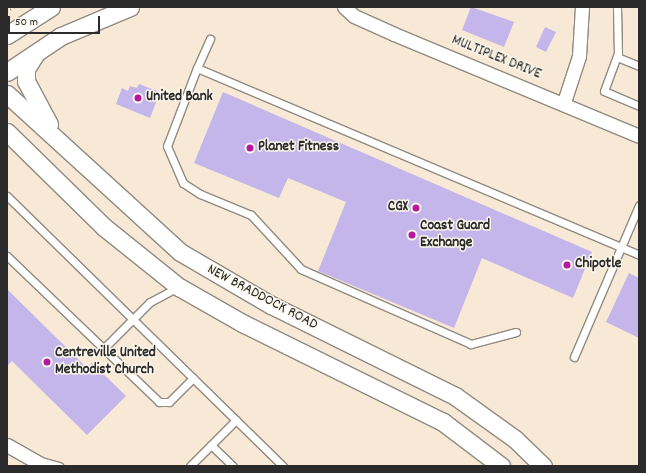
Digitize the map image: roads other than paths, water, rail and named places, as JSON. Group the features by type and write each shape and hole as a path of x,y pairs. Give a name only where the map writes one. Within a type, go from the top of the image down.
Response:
{"street":[{"path":"7,35 51,7"},
{"path":"7,72 40,48 61,36 130,7"},
{"name":"MULTIPLEX DRIVE","path":"344,7 354,16 394,34 564,102 639,136"},
{"path":"564,102 579,56 582,7"},
{"path":"40,48 26,69 27,86 63,146"},
{"name":"NEW BRADDOCK ROAD","path":"7,94 180,252 271,305 455,396 515,439 543,466"},
{"name":"NEW BRADDOCK ROAD","path":"7,132 104,227 179,287 244,324 436,418 501,466"},
{"path":"7,445 44,466"}],"lane":[{"path":"617,7 617,57 604,91 639,106"},
{"path":"210,39 197,68 167,146 183,182 200,194 251,215 308,272 471,344 516,332"},
{"path":"617,57 639,66"},
{"path":"197,68 639,255"},
{"path":"7,196 283,466"},
{"path":"574,357 639,205"},
{"path":"7,256 162,404 193,378"},
{"path":"103,349 150,302 179,287"},
{"path":"190,466 236,420"},
{"path":"211,445 233,466"},
{"path":"26,456 58,466"}],"place":[{"name":"United Bank","path":"138,98"},
{"name":"Planet Fitness","path":"250,148"},
{"name":"CGX","path":"416,208"},
{"name":"Coast Guard Exchange","path":"412,235"},
{"name":"Chipotle","path":"567,265"},
{"name":"Centreville United Methodist Church","path":"47,362"}]}
